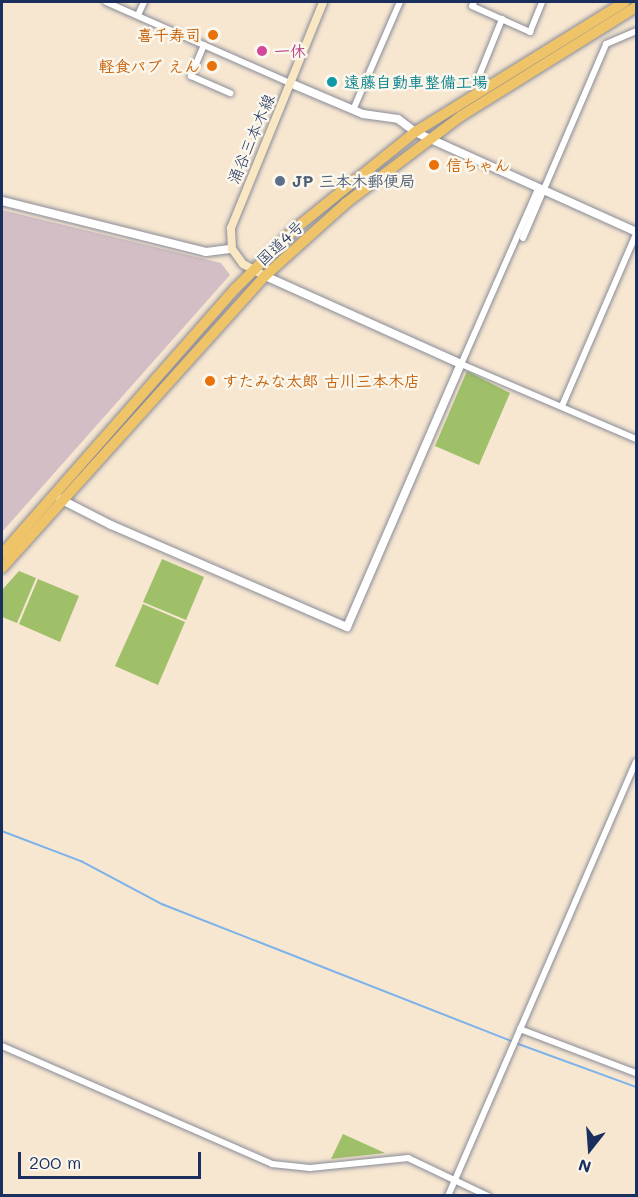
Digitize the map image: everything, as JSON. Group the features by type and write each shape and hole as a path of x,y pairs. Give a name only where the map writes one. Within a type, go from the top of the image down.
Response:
{"highway":[{"name":"国道4号","path":"2,568 58,497 252,270 326,201 415,132 482,88 625,2"},
{"name":"国道4号","path":"2,554 265,276 346,203 429,138 636,7"}],"main road":[{"name":"涌谷三本木線","path":"232,249 233,220 323,2"},
{"path":"232,249 252,270 265,276"}],"street":[{"path":"106,2 353,110 398,118 415,132 636,233 562,406"},
{"path":"138,15 144,2"},
{"path":"353,110 400,2"},
{"path":"474,2 472,6 530,32 542,2"},
{"path":"482,88 477,81 502,19"},
{"path":"58,497 345,628 461,364 606,44 636,31"},
{"path":"204,45 191,76 230,93"},
{"path":"523,238 541,190"},
{"path":"2,201 206,252 232,249"},
{"path":"265,276 461,364 636,438"},
{"path":"448,1196 636,762"},
{"path":"518,1032 636,1073"},
{"path":"2,1046 272,1164 310,1168 408,1158 488,1196"}],"shaded area":[{"path":"2,210 221,263 230,275 2,532"}],"green space":[{"path":"467,371 510,393 479,465 435,446"},
{"path":"162,559 204,577 186,620 143,602"},
{"path":"19,571 36,578 17,623 2,617 2,590"},
{"path":"38,579 79,596 60,642 19,624"},
{"path":"143,604 185,622 158,685 115,666"},
{"path":"343,1134 385,1153 331,1159"}],"waterway":[{"path":"2,831 81,861 162,904 512,1041"},
{"path":"516,1043 636,1087"}],"place":[{"name":"喜千寿司","path":"213,35"},
{"name":"一休","path":"262,51"},
{"name":"軽食パブ えん","path":"212,66"},
{"name":"遠藤自動車整備工場","path":"332,82"},
{"name":"信ちゃん","path":"434,165"},
{"name":"JP 三本木郵便局","path":"280,181"},
{"name":"すたみな太郎 古川三本木店","path":"210,381"}]}
